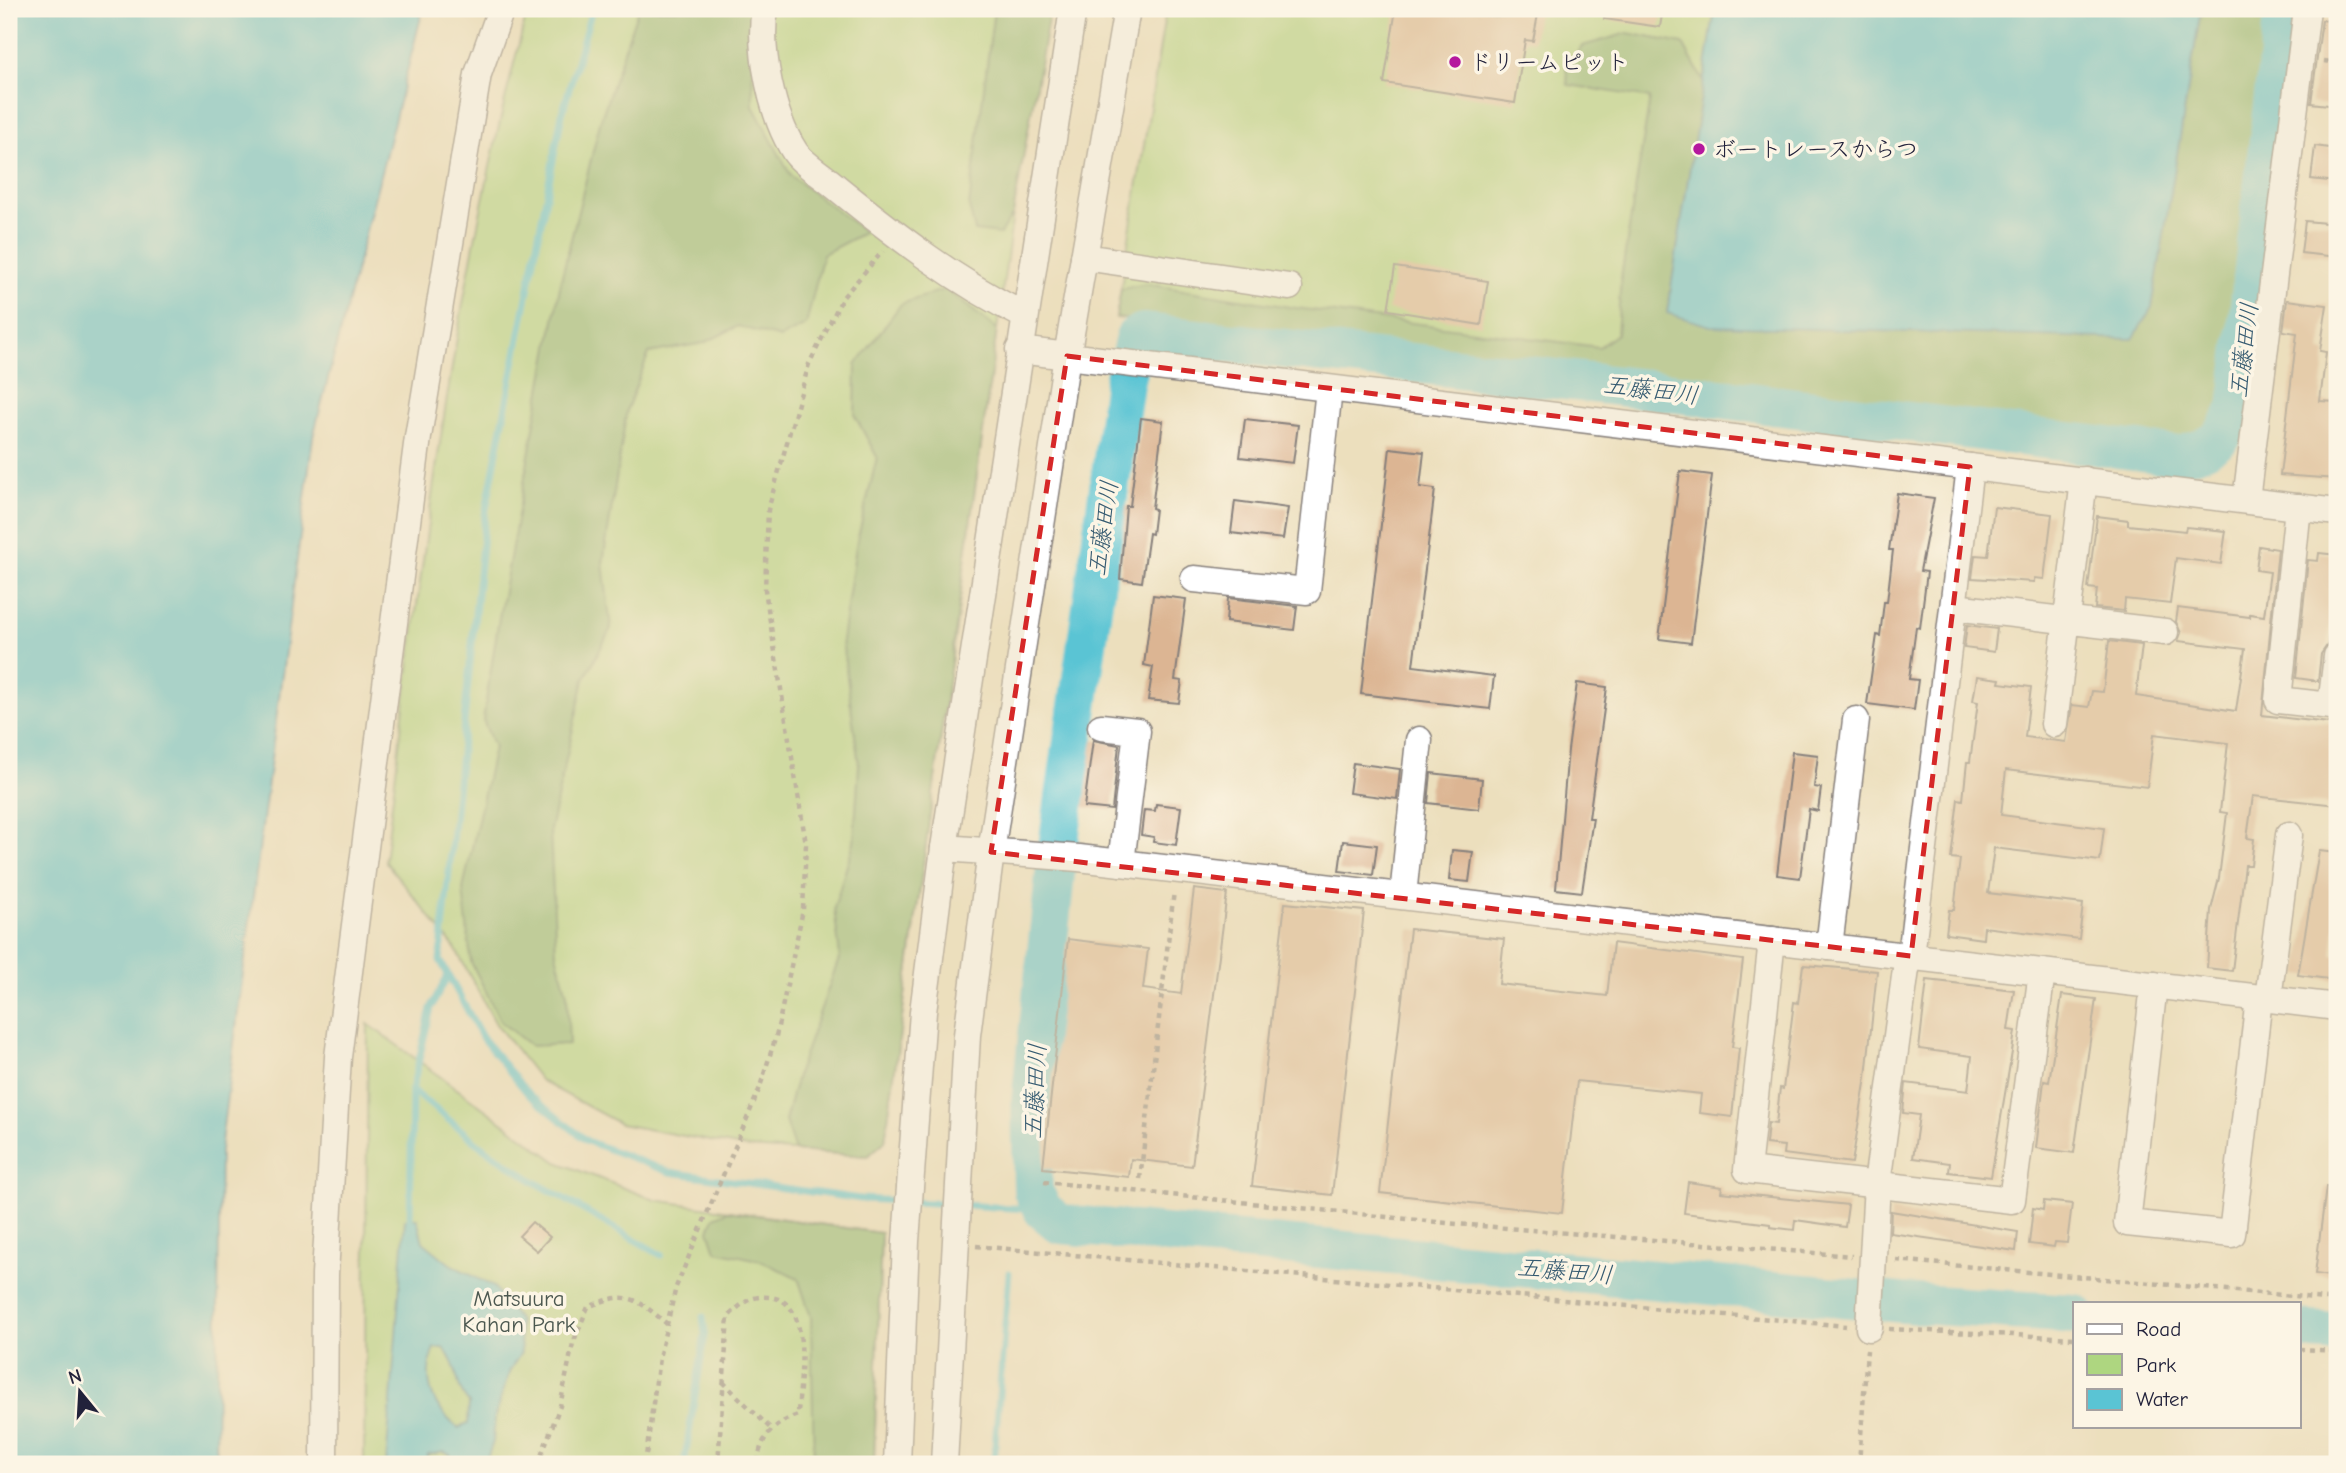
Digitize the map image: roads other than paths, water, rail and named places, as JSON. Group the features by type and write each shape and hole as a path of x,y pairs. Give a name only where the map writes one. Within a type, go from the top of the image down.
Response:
{"street":[{"path":"324,1464 325,1274 338,1057 418,437 478,74 501,9"},
{"path":"765,9 762,25 774,108 796,154 897,234 979,293 1025,316"},
{"path":"897,1464 906,1241 923,1012 944,848 1073,9"},
{"path":"944,1464 967,1035 991,852 1067,356 1126,9"},
{"path":"2246,500 2307,9"},
{"path":"1084,257 1289,287"},
{"path":"1019,350 2337,512"},
{"path":"1194,579 1307,591 1329,389"},
{"path":"1869,1328 1877,1184 1906,969 1911,957 1970,467"},
{"path":"2054,724 2084,480"},
{"path":"2298,507 2278,700 2331,706 2337,656"},
{"path":"1954,607 2165,632"},
{"path":"1829,947 1856,720"},
{"path":"1101,727 1137,731 1121,863"},
{"path":"1403,896 1419,740"},
{"path":"2154,985 2127,1223 2232,1234 2263,998 2289,835"},
{"path":"944,848 1079,858 2337,1007"},
{"path":"1772,940 1747,1170 2012,1200 2042,972"}],"water":[{"path":"9,9 423,9 313,437 220,1150 216,1464 9,1464"},
{"path":"1715,9 2201,9 2152,307 2133,339 1710,326 1667,313"},
{"path":"405,1219 417,1219 423,1242 450,1264 494,1287 519,1321 521,1353 510,1370 495,1416 493,1442 485,1464 454,1464 450,1455 444,1452 428,1455 424,1464 386,1464","holes":["434,1348 443,1348 449,1355 461,1390 469,1403 468,1424 458,1428 436,1402 429,1382"]}],"waterway":[{"path":"592,9 562,114 485,515 440,960 483,1039 529,1095 587,1141 669,1172 861,1199 902,1201"},
{"name":"五藤田川","path":"2073,1314 1902,1303 1060,1224 1043,1210 1033,1191 1031,1101 1058,847 1124,383 1135,337 1143,333 1653,390 2180,456 2216,441 2228,428 2238,408 2284,9"},
{"path":"410,1226 412,1090 431,1008 448,975"},
{"path":"412,1090 481,1146 535,1182 661,1255"},
{"path":"914,1202 951,1204"},
{"path":"963,1205 1043,1210"},
{"path":"994,1457 1009,1273"},
{"path":"684,1464 705,1334 703,1317"},
{"name":"五藤田川","path":"2300,1330 2337,1333"}],"place":[{"name":"ドリームピット","path":"1455,62"},
{"name":"ボートレースからつ","path":"1699,149"}],"park label":[{"name":"Matsuura Kahan Park","path":"519,1311"}]}
